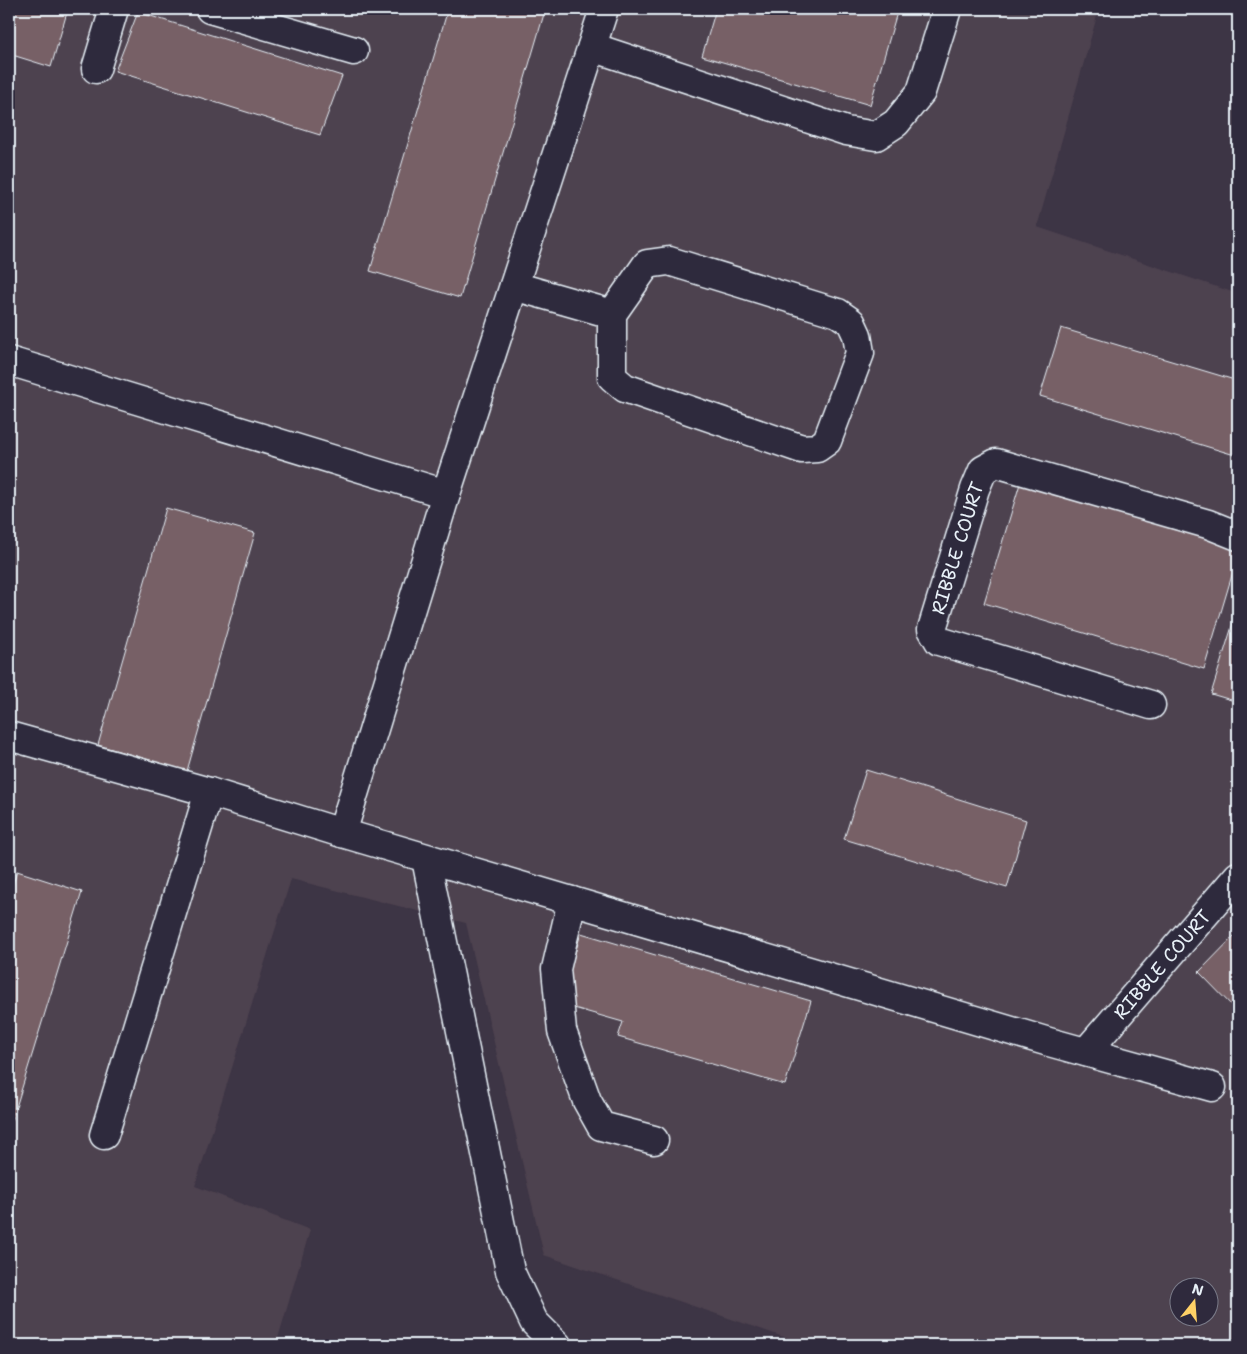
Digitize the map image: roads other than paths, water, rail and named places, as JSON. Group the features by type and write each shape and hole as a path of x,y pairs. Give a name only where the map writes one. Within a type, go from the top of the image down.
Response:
{"lane":[{"path":"96,69 114,9"},
{"path":"210,9 354,51"},
{"path":"342,834 446,494 604,9"},
{"path":"592,47 846,131 876,136 896,124 921,92 947,9"},
{"path":"669,261 838,313 851,322 857,335 860,353 827,441 817,448 802,448 625,388 612,377 612,314 647,264 669,261"},
{"path":"514,286 612,314"},
{"path":"9,361 446,494"},
{"name":"RIBBLE COURT","path":"1152,706 939,641 932,629 975,489 983,470 996,463 1208,524 1238,536"},
{"path":"9,736 208,792 342,834 1086,1052 1212,1087"},
{"path":"104,1135 208,792"},
{"path":"426,858 510,1271 534,1322 558,1345"},
{"name":"RIBBLE COURT","path":"1086,1052 1238,876"},
{"path":"572,901 556,969 562,1031 587,1102 601,1126 654,1140"}]}
